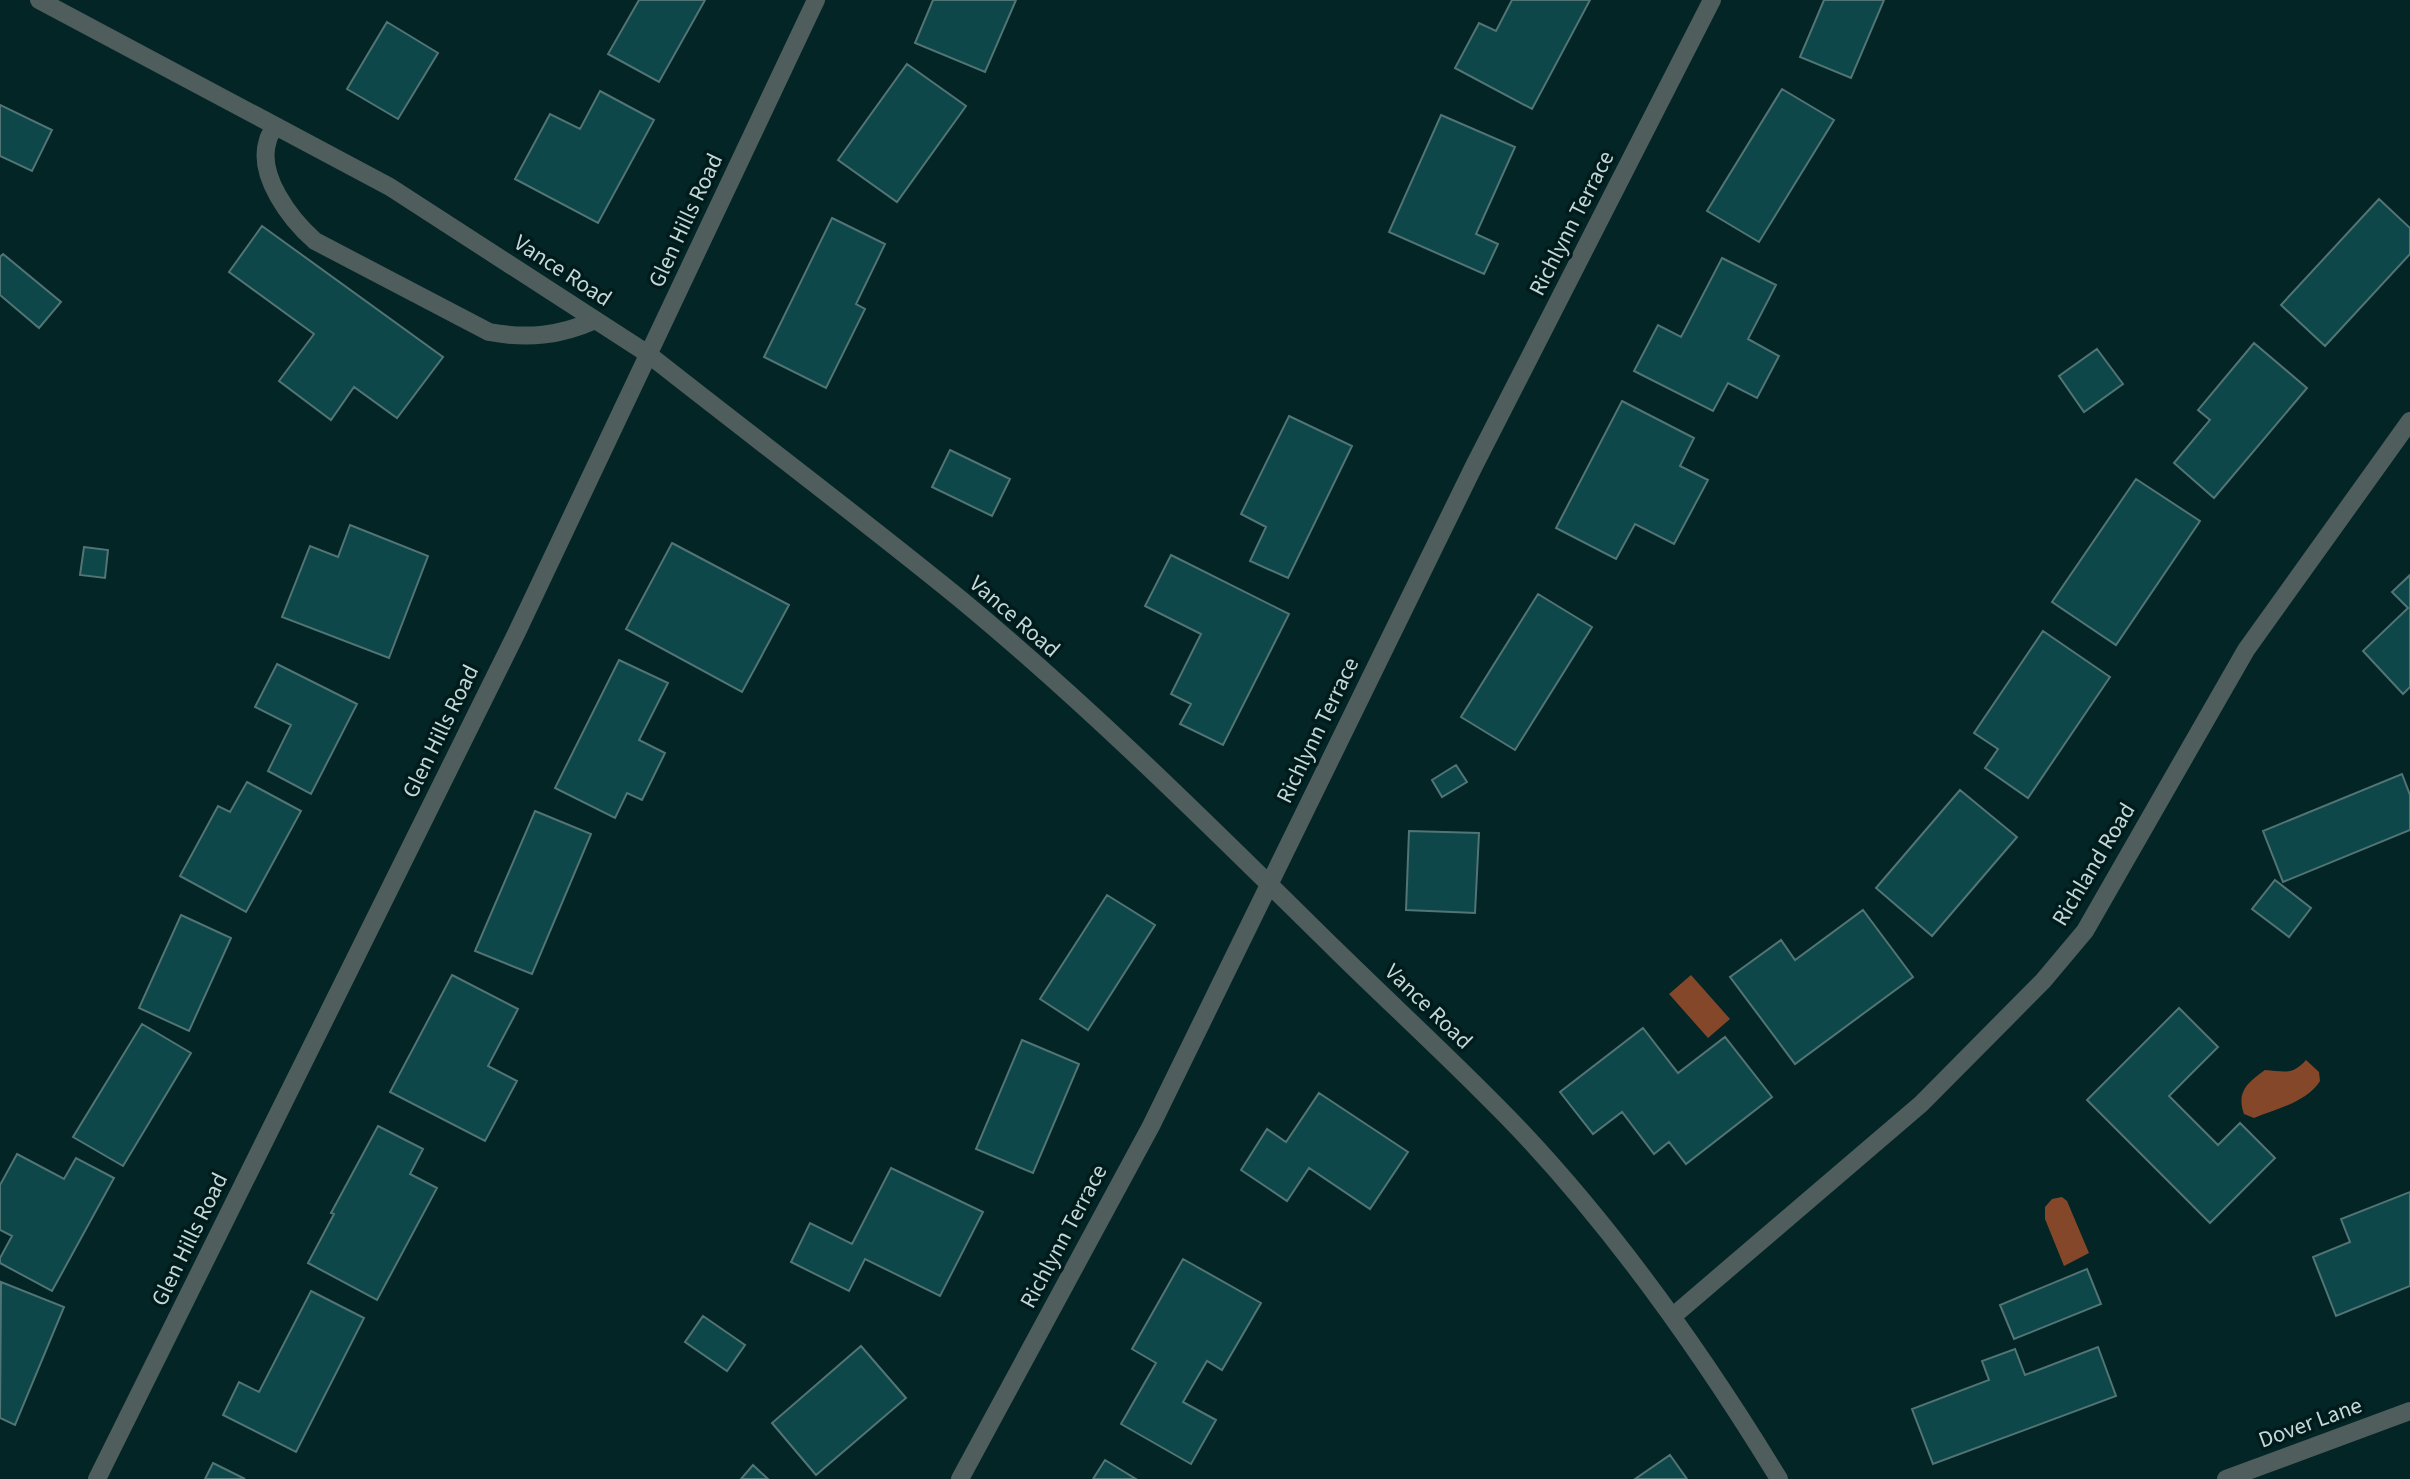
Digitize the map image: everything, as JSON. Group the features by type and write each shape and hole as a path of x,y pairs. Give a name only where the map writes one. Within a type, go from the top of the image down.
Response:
{"street":[{"name":"Vance Road","path":"39,0 390,187 648,354 960,599 1094,718 1269,884 1520,1130 1596,1217 1672,1317 1735,1406 1779,1479"},
{"name":"Glen Hills Road","path":"97,1479 511,645 816,0"},
{"name":"Richlynn Terrace","path":"960,1479 1151,1126 1481,454 1712,0"},
{"path":"276,126 268,139 265,153 268,173 289,213 315,241 489,332 550,335 573,330 595,320"},
{"name":"Richland Road","path":"1672,1317 1922,1104 2043,981 2085,930 2246,650 2410,421"},
{"name":"Dover Lane","path":"2226,1479 2410,1411"}],"shaded area":[{"path":"1691,975 1730,1019 1708,1038 1669,994"},
{"path":"2306,1060 2319,1072 2320,1081 2314,1088 2290,1104 2254,1118 2244,1114 2243,1094 2253,1079 2265,1070 2292,1070"},
{"path":"2062,1197 2067,1201 2089,1253 2064,1266 2045,1219 2045,1207 2052,1199"}],"building":[{"path":"639,0 705,0 659,82 608,54"},
{"path":"933,0 1016,0 985,72 915,43"},
{"path":"1512,0 1590,0 1532,109 1455,68 1479,23 1496,31"},
{"path":"1824,0 1884,0 1851,78 1800,57"},
{"path":"387,22 438,53 398,119 347,89"},
{"path":"907,64 966,106 897,202 838,160"},
{"path":"1782,89 1834,120 1759,242 1707,211"},
{"path":"600,91 654,120 598,223 515,179 550,114 580,129"},
{"path":"0,105 52,130 32,171 0,156"},
{"path":"1441,115 1515,147 1476,234 1498,244 1484,274 1389,232"},
{"path":"2379,199 2410,228 2410,254 2325,346 2281,305"},
{"path":"832,218 885,244 856,304 865,309 826,388 764,357"},
{"path":"262,226 443,357 397,418 354,387 331,420 279,381 314,334 229,272"},
{"path":"3,254 61,302 39,328 0,295 0,257"},
{"path":"1722,258 1776,285 1748,339 1779,356 1757,398 1728,383 1713,411 1634,371 1658,325 1681,337"},
{"path":"2254,343 2307,388 2214,498 2174,463 2210,420 2198,410"},
{"path":"2097,349 2123,384 2084,412 2059,376"},
{"path":"1622,401 1694,438 1680,466 1708,480 1674,544 1635,524 1616,559 1556,528"},
{"path":"1289,416 1352,446 1288,578 1250,561 1266,527 1241,514"},
{"path":"950,450 1010,479 992,516 932,487"},
{"path":"2136,479 2200,521 2116,645 2052,602"},
{"path":"350,525 428,556 389,658 282,617 310,546 338,557"},
{"path":"672,543 789,605 742,692 626,629"},
{"path":"84,547 108,550 105,578 80,575"},
{"path":"1171,555 1289,614 1223,745 1180,724 1191,704 1171,694 1201,634 1145,606"},
{"path":"2410,575 2410,687 2403,694 2363,651 2408,608 2392,592"},
{"path":"1538,594 1592,627 1515,750 1461,717"},
{"path":"2043,631 2110,677 2028,798 1985,768 1998,749 1974,733"},
{"path":"619,660 668,683 639,740 665,753 642,800 627,793 615,818 555,788"},
{"path":"277,664 357,704 311,794 268,771 291,725 255,707"},
{"path":"1456,765 1467,782 1442,797 1432,780"},
{"path":"2402,774 2410,795 2410,830 2283,882 2263,831"},
{"path":"247,782 301,811 246,912 180,876 218,806 230,812"},
{"path":"1960,790 2017,837 1932,936 1876,888"},
{"path":"535,811 591,834 532,974 475,951"},
{"path":"1409,831 1479,833 1475,913 1406,910"},
{"path":"2275,880 2311,908 2289,937 2252,909"},
{"path":"1107,895 1155,925 1088,1030 1040,999"},
{"path":"1863,910 1913,977 1795,1064 1730,977 1781,940 1795,960"},
{"path":"181,915 231,938 189,1031 139,1008"},
{"path":"452,975 518,1009 488,1066 517,1081 485,1141 390,1092"},
{"path":"2179,1008 2218,1047 2169,1096 2218,1145 2240,1123 2275,1158 2210,1223 2087,1100"},
{"path":"142,1024 191,1053 123,1166 73,1137"},
{"path":"1643,1028 1678,1073 1725,1037 1772,1097 1686,1164 1669,1142 1654,1154 1622,1112 1593,1134 1560,1092"},
{"path":"1022,1040 1079,1064 1033,1173 976,1149"},
{"path":"1319,1093 1408,1152 1370,1209 1309,1168 1287,1201 1241,1170 1267,1129 1286,1142"},
{"path":"378,1126 423,1149 410,1174 437,1188 377,1300 308,1263 334,1214 331,1213"},
{"path":"17,1154 64,1179 76,1158 114,1178 52,1291 0,1263 12,1236 0,1230 0,1185"},
{"path":"891,1168 983,1212 940,1296 865,1259 849,1291 791,1262 810,1223 852,1244"},
{"path":"2410,1192 2410,1286 2336,1316 2313,1257 2350,1242 2341,1219"},
{"path":"1183,1259 1261,1303 1222,1370 1207,1361 1183,1402 1216,1420 1191,1464 1121,1424 1156,1363 1132,1349"},
{"path":"2087,1269 2101,1304 2014,1339 2000,1305"},
{"path":"1,1282 64,1307 15,1425 0,1418"},
{"path":"311,1291 364,1318 296,1452 223,1415 239,1382 259,1392"},
{"path":"703,1316 745,1345 727,1371 685,1342"},
{"path":"861,1346 906,1398 816,1475 772,1423"},
{"path":"2098,1347 2116,1396 1933,1464 1912,1409 1989,1380 1982,1361 2015,1349 2025,1375"},
{"path":"1670,1455 1687,1479 1635,1479"},
{"path":"1105,1460 1136,1479 1093,1479"},
{"path":"213,1463 245,1479 205,1479"},
{"path":"753,1465 768,1479 741,1479"}]}
